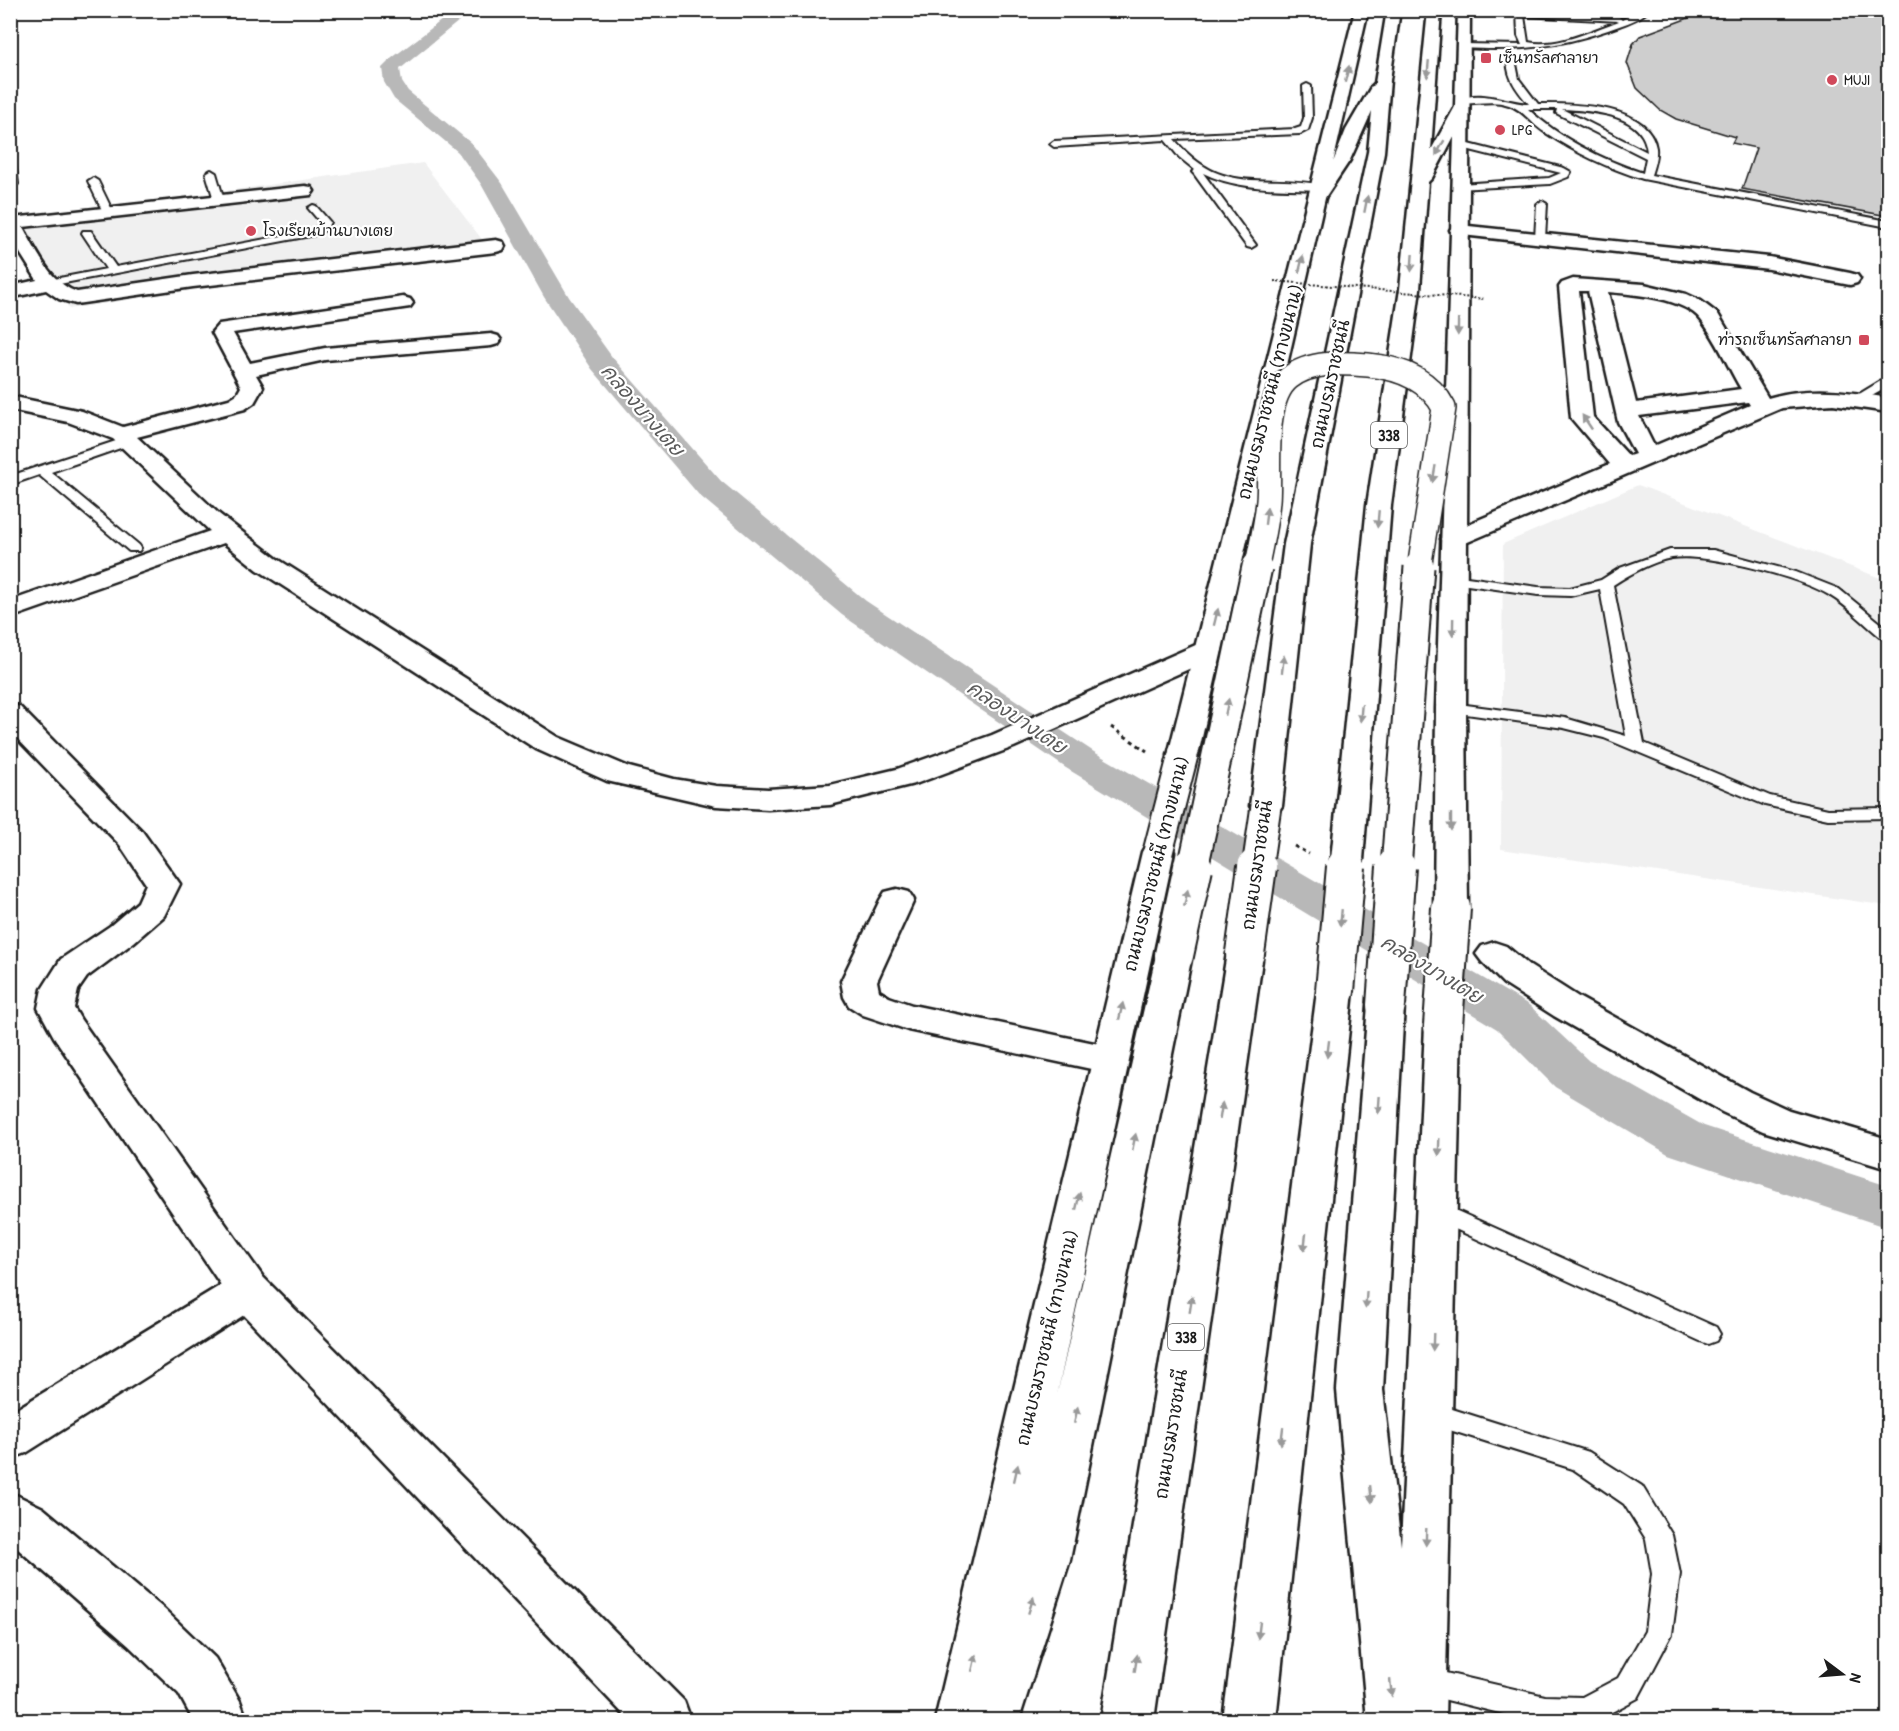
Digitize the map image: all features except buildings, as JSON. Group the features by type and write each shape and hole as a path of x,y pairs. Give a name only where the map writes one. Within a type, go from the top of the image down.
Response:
{"main road":[{"name":"ถนนบรมราชชนนี (ทางขนาน)","path":"961,1720 1158,852 1362,10"},
{"name":"ถนนบรมราชชนนี","path":"1127,1720 1245,953 1266,806 1297,544 1376,152 1383,80 1394,10"},
{"name":"338","path":"1249,1720 1335,991 1379,505 1410,289 1435,10"},
{"path":"1420,1701 1443,1026 1451,908 1451,708 1464,10"},
{"path":"1319,191 1342,160 1354,130 1383,80"},
{"path":"1418,188 1461,104"},
{"path":"305,191 13,223 13,226 49,283 66,296 76,298 193,281 496,246"},
{"path":"1459,230 1768,263 1850,279"},
{"path":"10,292 49,283"},
{"path":"1625,466 1582,418 1569,287 1573,285 1654,292 1690,301 1708,314 1759,401"},
{"path":"1597,288 1629,422 1648,457"},
{"path":"124,438 237,404 246,398 252,387 222,332 226,328 403,303"},
{"path":"243,370 325,354 491,340"},
{"path":"1575,347 1612,351"},
{"path":"993,1720 1045,1560 1264,532 1274,407 1278,390 1296,374 1311,367 1344,364 1379,366 1409,375 1428,385 1438,395 1444,408 1420,553 1360,1390 1394,1720"},
{"path":"1627,411 1759,401 1778,402 1814,396 1857,399 1888,405"},
{"path":"1454,539 1648,457 1759,401"},
{"path":"10,403 75,416 124,438 210,519 267,564 547,743 618,774 716,796 768,799 830,795 907,776 1003,741 1208,650"},
{"path":"10,610 228,533"},
{"path":"10,713 131,838 163,884 152,908 122,934 74,968 60,990 56,1008 248,1290 665,1720"},
{"path":"897,900 859,981 862,997 876,1006 908,1017 1110,1059"},
{"path":"1494,954 1517,975 1567,1007 1736,1102 1777,1120 1888,1155"},
{"path":"10,1438 248,1290"},
{"path":"10,1514 26,1524 146,1627 197,1676 221,1720"}],"lane":[{"path":"1463,46 1505,48 1531,46 1577,37 1632,19 1642,13 1642,10"},
{"path":"1531,46 1525,44 1522,36 1520,12 1632,19"},
{"path":"1521,25 1532,26"},
{"path":"1577,28 1600,29"},
{"path":"1522,36 1533,36"},
{"path":"1544,36 1577,37"},
{"path":"1511,59 1510,71 1519,88 1535,106"},
{"path":"1054,144 1297,132 1305,128 1308,118 1306,86"},
{"path":"1461,104 1486,98 1520,106 1550,106 1612,112 1631,119 1647,132 1651,143 1651,157 1646,177"},
{"path":"1520,106 1548,131 1616,166 1646,177 1888,224"},
{"path":"1550,106 1651,157"},
{"path":"1167,137 1192,165 1251,245"},
{"path":"1460,187 1550,181 1566,175 1566,172 1561,170 1461,145"},
{"path":"1192,165 1216,179 1319,191"},
{"path":"11,168 15,182"},
{"path":"211,173 219,200"},
{"path":"93,181 108,212"},
{"path":"1540,238 1542,204"},
{"path":"49,283 318,231 325,222 313,208"},
{"path":"87,233 130,283"},
{"path":"1857,399 1888,382"},
{"path":"12,479 42,471 124,438"},
{"path":"42,471 134,548"},
{"path":"1454,579 1538,591 1570,591 1606,583 1626,571 1670,554 1713,554 1791,575 1834,591 1888,636"},
{"path":"1606,583 1636,747"},
{"path":"1451,708 1565,723 1610,735 1765,800 1828,814 1888,813"},
{"path":"1437,1211 1708,1334"},
{"path":"1420,1701 1584,1712 1628,1688 1658,1634 1666,1574 1659,1535 1633,1496 1580,1460 1430,1413"}],"path":[{"path":"1274,281 1485,299"}],"shaded area":[{"name":"โรงเรียนบ้านบางเตย","path":"423,163 484,242 69,309 20,220"},
{"path":"1638,485 1888,581 1888,906 1501,849 1503,544"}],"waterway":[{"name":"คลองบางเตย","path":"443,10 449,12 451,21 391,68 393,82 401,95 465,148 491,183 557,297 602,363 710,488 854,608 1080,760 1513,1017 1572,1074 1686,1140 1888,1207"}],"place":[{"name":"เซ็นทรัลศาลายา","path":"1486,58"},
{"name":"MUJI","path":"1832,80"},
{"name":"LPG","path":"1500,130"},
{"name":"โรงเรียนบ้านบางเตย","path":"251,231"},
{"name":"ท่ารถเซ็นทรัลศาลายา","path":"1864,340"}]}
